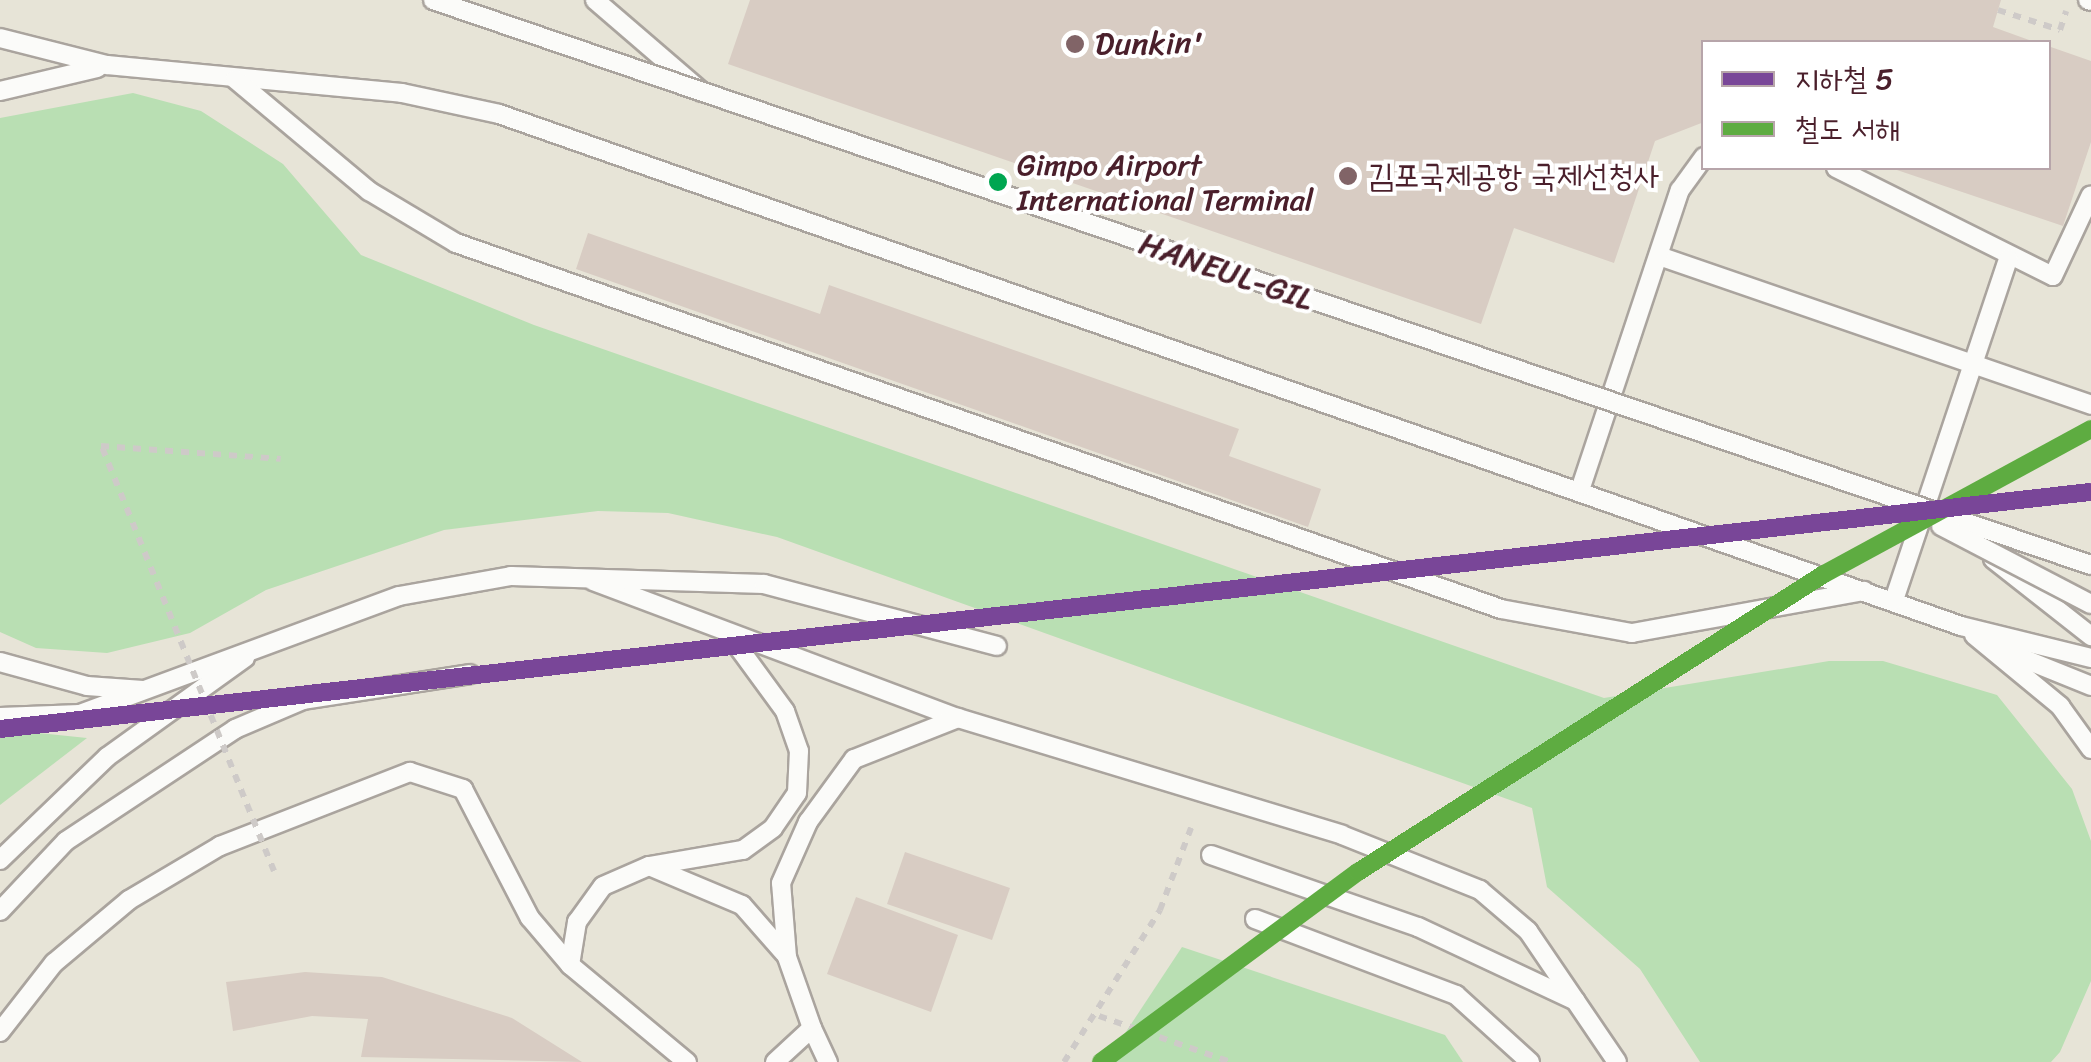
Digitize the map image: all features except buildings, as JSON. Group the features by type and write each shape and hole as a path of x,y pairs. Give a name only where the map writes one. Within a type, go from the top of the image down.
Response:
{"lane":[{"name":"HANEUL-GIL","path":"433,0 1906,506"},
{"path":"595,0 703,93"},
{"path":"0,38 107,65 402,94 499,114 1581,487 1961,626 2091,658"},
{"path":"0,91 107,65"},
{"path":"235,80 369,190 456,244 1501,609 1632,633 1864,591"},
{"path":"1581,487 1680,190 1701,161"},
{"path":"1840,170 2008,259 2054,276 2091,195"},
{"path":"1659,256 1974,369 2091,405"},
{"path":"1894,600 2008,259"},
{"path":"1906,506 2091,604"},
{"path":"1906,506 2091,565"},
{"path":"1972,543 2091,636"},
{"path":"0,717 80,714 399,596 511,576 593,582 764,584 997,646"},
{"path":"593,582 958,718 1342,835 1480,890 1528,931 1615,1060"},
{"path":"1961,626 2060,706 2091,749"},
{"path":"570,965 577,922 603,886 650,866 742,850 773,828 797,793 800,751 785,711 727,633"},
{"path":"0,860 107,757 266,643"},
{"path":"1988,644 2091,686"},
{"path":"0,662 87,686 149,690"},
{"path":"0,911 66,842 235,729 303,700 470,674"},
{"path":"828,1062 787,957 781,883 808,822 854,759 958,718"},
{"path":"0,1032 54,963 130,900 220,846 410,772 463,789 530,918 570,965 687,1062"},
{"path":"1211,855 1418,927 1576,1002"},
{"path":"650,866 742,905 787,957"},
{"path":"1255,919 1456,994 1530,1062"},
{"path":"775,1062 812,1028"}],"path":[{"path":"1998,10 2060,30 2070,0"},
{"path":"274,871 102,446 281,459"},
{"path":"1064,1062 1099,1016 1160,910 1191,828"},
{"path":"1099,1016 1230,1062"}],"green space":[{"path":"133,93 201,111 283,164 361,255 534,325 1604,698 1829,661 1883,661 1997,695 2072,789 2091,841 2091,981 2060,1052 2051,1062 1700,1062 1640,969 1547,887 1532,808 777,537 668,513 598,511 444,530 266,590 190,633 107,653 36,648 0,632 0,118"},
{"path":"0,729 87,738 0,805"},
{"path":"1182,947 1445,1035 1463,1062 1106,1062"}],"metro line":[{"name":"5","path":"0,729 2091,492"}],"rail line":[{"name":"서해","path":"1101,1062 1358,872 1824,574 2091,429"}],"place":[{"name":"Dunkin'","path":"1075,44"},
{"name":"김포국제공항 국제선청사","path":"1348,176"},
{"name":"Gimpo Airport International Terminal","path":"998,182"}]}
